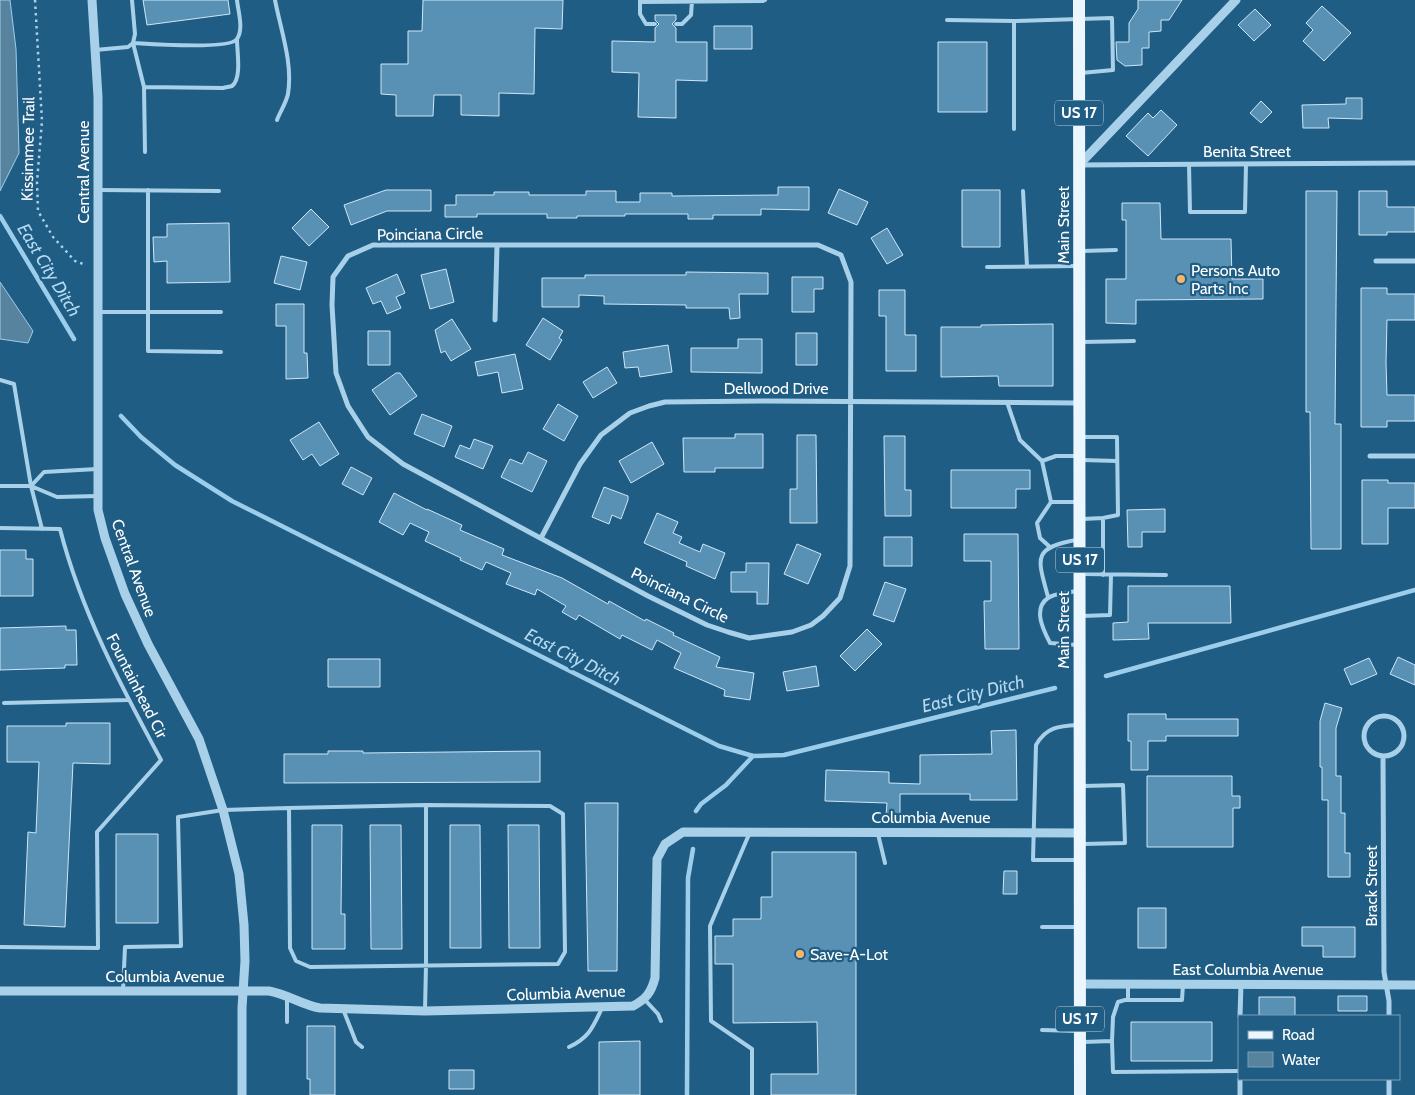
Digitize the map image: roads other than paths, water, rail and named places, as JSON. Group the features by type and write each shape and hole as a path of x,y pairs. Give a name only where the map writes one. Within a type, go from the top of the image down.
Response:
{"main road":[{"name":"US 17","path":"1078,165 1079,0"},
{"name":"Main Street","path":"1078,165 1080,342 1080,1095"}],"street":[{"name":"Central Avenue","path":"92,0 98,98 98,510 105,538 125,594 148,644 199,739 223,810 239,874 244,925 242,1095"},
{"path":"1078,165 1236,0"},
{"name":"Benita Street","path":"1078,165 1415,163"},
{"name":"Poinciana Circle","path":"373,245 818,245 841,255 851,282 850,400 850,566 840,598 824,616 811,625 792,632 749,638 707,625 657,600 403,464 368,437 348,406 336,373 332,277 348,256 373,245"},
{"path":"496,320 497,246"},
{"path":"1376,261 1415,261"},
{"name":"Dellwood Drive","path":"541,538 580,464 601,435 630,413 649,406 665,402 850,400 1080,403"},
{"path":"1370,456 1415,456"},
{"path":"1383,715 1390,716 1400,724 1404,736 1400,748 1395,753 1382,756 1370,750 1364,739 1366,725 1370,720 1383,715"},
{"name":"Brack Street","path":"1382,756 1384,972 1389,1015"},
{"name":"Columbia Avenue","path":"0,991 269,991 287,996 309,1006 343,1009 425,1011 633,1006 645,1000 651,992 656,978 656,869 660,851 671,838 683,832 1033,833 1081,838"},
{"name":"East Columbia Avenue","path":"1081,984 1415,985"},
{"path":"1240,984 1240,1015"},
{"path":"1240,1080 1240,1095"},
{"path":"1389,1080 1389,1095"}],"lane":[{"path":"132,0 133,43 144,87 145,152"},
{"path":"144,87 223,88 232,86 237,80 238,69 237,40 240,32 237,0"},
{"path":"276,0 288,56 288,95 276,120"},
{"path":"655,24 646,24 640,14 640,1 763,2 765,0"},
{"path":"676,24 682,24 691,15 692,2"},
{"path":"947,20 1014,21 1112,18 1113,70 1079,73"},
{"path":"1014,21 1014,129"},
{"path":"95,50 128,47 133,43 203,45 230,44 237,40"},
{"path":"1189,164 1190,212 1245,212 1246,164"},
{"path":"98,190 219,191"},
{"path":"148,190 148,352 221,352"},
{"path":"1023,190 1027,266"},
{"path":"1079,251 1116,250"},
{"path":"987,267 1079,266"},
{"path":"98,312 221,312"},
{"path":"1080,342 1134,341"},
{"path":"0,380 14,384 31,486 42,529"},
{"path":"1008,402 1020,440 1042,461 1051,502 1037,523 1040,538 1050,546"},
{"path":"1080,437 1117,437 1118,515 1080,519"},
{"path":"1042,461 1056,456 1117,461"},
{"path":"31,486 44,472 97,469"},
{"path":"0,486 31,486 57,497 98,496"},
{"path":"1051,502 1080,502"},
{"path":"1103,518 1103,575"},
{"name":"Fountainhead Cir","path":"0,528 60,529 90,621 128,700 161,760 97,832 98,948 0,947"},
{"path":"1048,597 1040,559 1050,546 1080,539"},
{"path":"1080,574 1166,575"},
{"path":"1080,616 1110,615 1111,575"},
{"path":"1080,590 1048,597 1041,610 1041,626 1050,643 1080,645"},
{"path":"4,703 128,700"},
{"path":"1080,725 1054,727 1040,738 1036,746 1033,860 1081,860"},
{"path":"1080,786 1123,785 1125,843 1081,838"},
{"path":"123,991 125,947 181,946 178,818 223,810 289,808 426,805 550,806 563,814 565,952 558,964 310,967 296,961 290,948 289,808"},
{"path":"425,1011 426,805"},
{"path":"750,831 710,926 711,1021 752,1049 752,1095"},
{"path":"878,832 885,863"},
{"path":"1042,927 1081,927"},
{"path":"1128,984 1128,1000"},
{"path":"1183,984 1182,1000 1128,1000 1118,1002 1115,1008 1112,1041 1113,1072 1238,1071"},
{"path":"287,996 287,1022"},
{"path":"645,1000 661,1020"},
{"path":"569,1047 580,1042 589,1033 602,1008"},
{"path":"343,1009 356,1042 362,1047"},
{"path":"1042,1030 1112,1041"}],"water":[{"path":"0,0 10,0 16,49 19,153 0,191"},
{"path":"0,282 33,331 28,343 0,339"}],"waterway":[{"name":"East City Ditch","path":"0,216 74,339"},
{"name":"East City Ditch","path":"121,416 141,437 175,465 232,501 719,746 753,756 784,755 1055,688"},
{"name":"East City Ditch","path":"1106,676 1415,590"},
{"path":"696,811 701,804 726,785 753,756"},
{"path":"687,1095 688,878 693,849"}],"place":[{"name":"Persons Auto Parts Inc","path":"1181,279"},
{"name":"Save-A-Lot","path":"800,954"}]}
